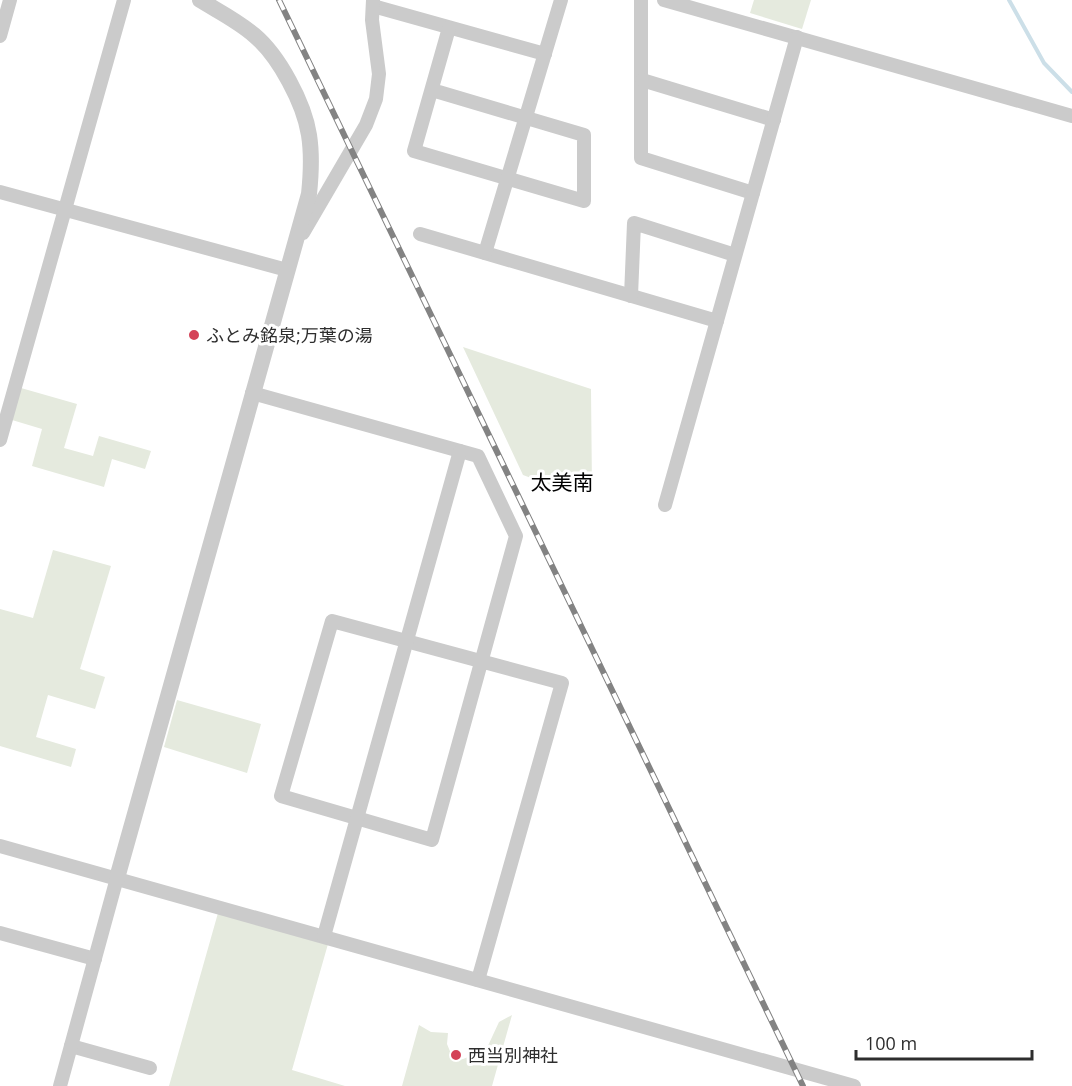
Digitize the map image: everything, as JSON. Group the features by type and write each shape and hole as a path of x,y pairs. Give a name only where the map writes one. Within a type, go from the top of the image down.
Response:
{"street":[{"path":"0,36 10,0"},
{"path":"0,440 124,0"},
{"path":"60,1086 309,195 311,180 310,143 306,122 295,95 270,52 246,29 200,0"},
{"path":"485,254 561,0"},
{"path":"641,0 641,158 753,193"},
{"path":"664,0 1072,116"},
{"path":"289,263 373,109 378,87 372,20 373,3 449,28 545,54"},
{"path":"432,90 584,135 584,201 414,151 449,28"},
{"path":"665,505 797,37"},
{"path":"642,80 774,120"},
{"path":"0,192 289,263"},
{"path":"631,296 634,223 735,255"},
{"path":"420,234 717,321"},
{"path":"0,388 14,392"},
{"path":"252,393 478,456 516,536 481,660 432,840 281,796 333,621 481,660 562,683 478,980"},
{"path":"324,936 460,451"},
{"path":"0,846 854,1086"},
{"path":"0,933 95,959"},
{"path":"71,1046 150,1068"}],"shaded area":[{"path":"754,0 811,0 802,29 750,13"},
{"path":"463,347 591,389 592,490 584,487 558,488 523,475"},
{"path":"21,388 77,404 64,448 93,456 99,436 151,451 145,469 112,459 104,487 32,466 42,429 12,420"},
{"path":"53,550 111,566 80,669 105,677 95,709 48,695 36,737 76,749 71,767 0,746 0,609 33,618"},
{"path":"177,700 261,724 247,773 164,747"},
{"path":"218,913 328,944 292,1070 345,1086 169,1086"},
{"path":"512,1015 492,1086 402,1086 419,1025 431,1032 448,1033 447,1044 454,1061 486,1050 499,1022"}],"waterway":[{"path":"1009,0 1044,63 1072,92"}],"railway":[{"path":"279,0 803,1086"}],"place":[{"name":"ふとみ銘泉;万葉の湯","path":"194,335"},
{"name":"西当別神社","path":"456,1055"}],"district":[{"name":"太美南","path":"562,482"}]}
